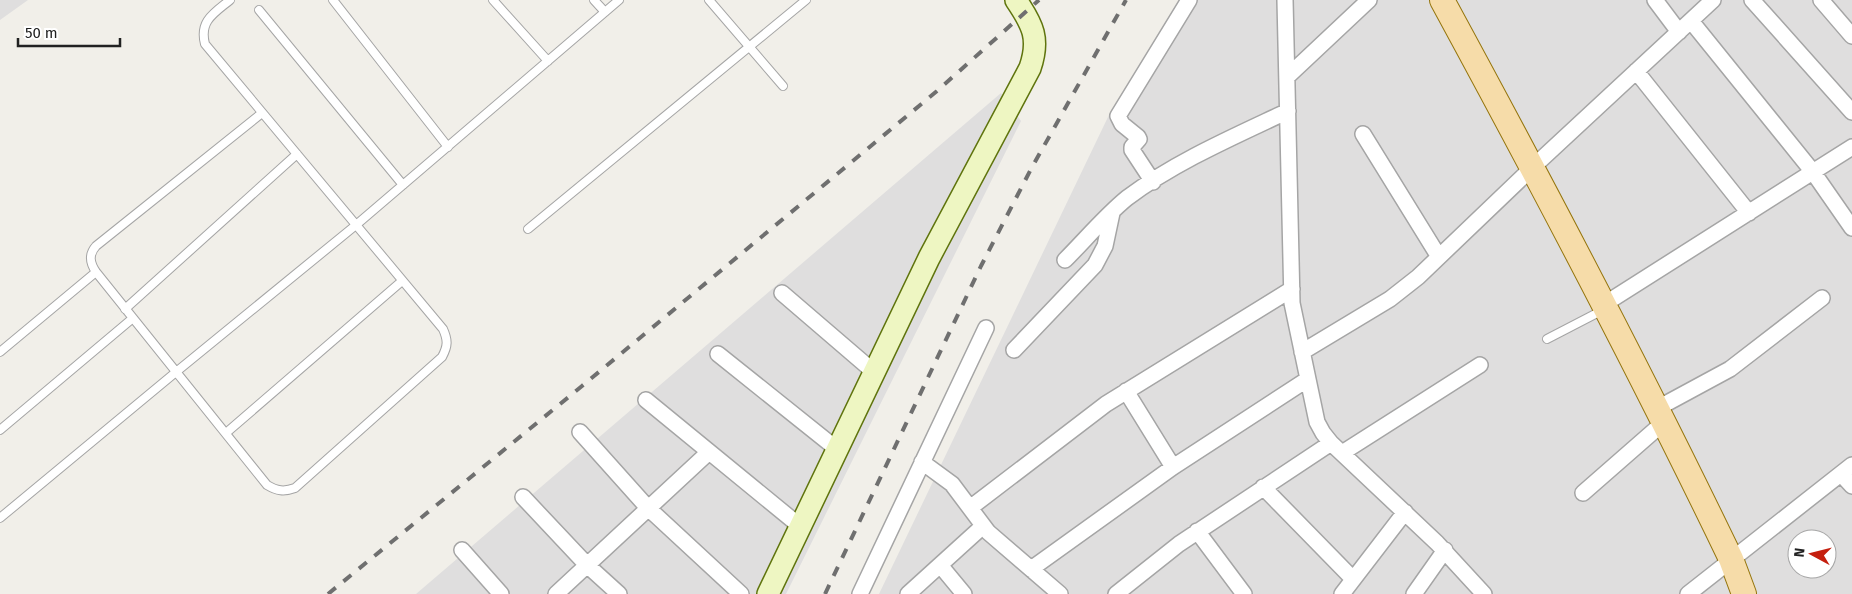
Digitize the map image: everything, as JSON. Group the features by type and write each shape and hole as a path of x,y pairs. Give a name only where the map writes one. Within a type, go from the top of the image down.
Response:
{"main road":[{"path":"1442,0 1533,167 1660,416 1731,559 1744,594"}],"street":[{"path":"768,594 929,258 1030,68 1034,56 1036,38 1025,13 1016,0"},
{"path":"1153,182 1132,150 1132,147 1139,139 1138,137 1122,124 1118,116 1189,0"},
{"path":"1285,0 1292,289 1294,314 1317,422 1337,448 1445,550 1477,591"},
{"path":"1287,77 1369,0"},
{"path":"1655,0 1679,32"},
{"path":"1302,352 1390,299 1418,277 1713,0"},
{"path":"1752,0 1852,112"},
{"path":"1821,0 1852,36"},
{"path":"1691,21 1813,172 1852,228"},
{"path":"1636,71 1748,213"},
{"path":"1065,260 1128,198 1202,152 1288,111"},
{"path":"1363,134 1439,257"},
{"path":"1604,307 1852,147"},
{"path":"1014,350 1095,265 1105,246 1112,213"},
{"path":"970,508 1106,404 1292,289"},
{"path":"782,293 874,372"},
{"path":"1582,493 1660,416 1730,369 1822,298"},
{"path":"876,594 862,588 986,328"},
{"path":"718,354 838,450"},
{"path":"1116,594 1196,531 1264,487 1337,448 1480,365"},
{"path":"1031,569 1173,467 1308,379"},
{"path":"1126,391 1173,467"},
{"path":"646,400 801,526"},
{"path":"580,432 648,508 740,594"},
{"path":"556,594 709,452"},
{"path":"922,462 945,478 959,492 983,526 1060,594"},
{"path":"1688,594 1846,469 1852,486"},
{"path":"1264,487 1354,579"},
{"path":"523,497 587,566 620,594"},
{"path":"1342,594 1405,512"},
{"path":"908,594 983,526"},
{"path":"1196,531 1244,594"},
{"path":"462,550 501,594"},
{"path":"1414,594 1445,550"},
{"path":"940,565 964,594"}],"lane":[{"path":"230,0 211,16 205,24 202,34 205,44 443,329 447,338 447,348 442,357 295,488 285,492 275,490 267,485 96,272 90,259 92,251 96,246 262,113"},
{"path":"333,0 448,147"},
{"path":"493,0 548,61"},
{"path":"594,0 605,12"},
{"path":"0,518 356,225 619,0"},
{"path":"709,0 782,86"},
{"path":"528,229 806,0"},
{"path":"259,10 403,185"},
{"path":"126,309 297,154"},
{"path":"0,352 96,272"},
{"path":"226,434 402,281"},
{"path":"1547,339 1604,307"},
{"path":"0,430 133,318"}],"shaded area":[{"path":"0,0 28,0 0,20"},
{"path":"1179,0 1852,0 1852,594 879,594 1108,117"},
{"path":"1001,93 1021,121 786,594 416,594"}],"railway":[{"path":"328,594 937,91 1039,0"},
{"path":"825,594 981,266 1031,169 1126,0"}]}
